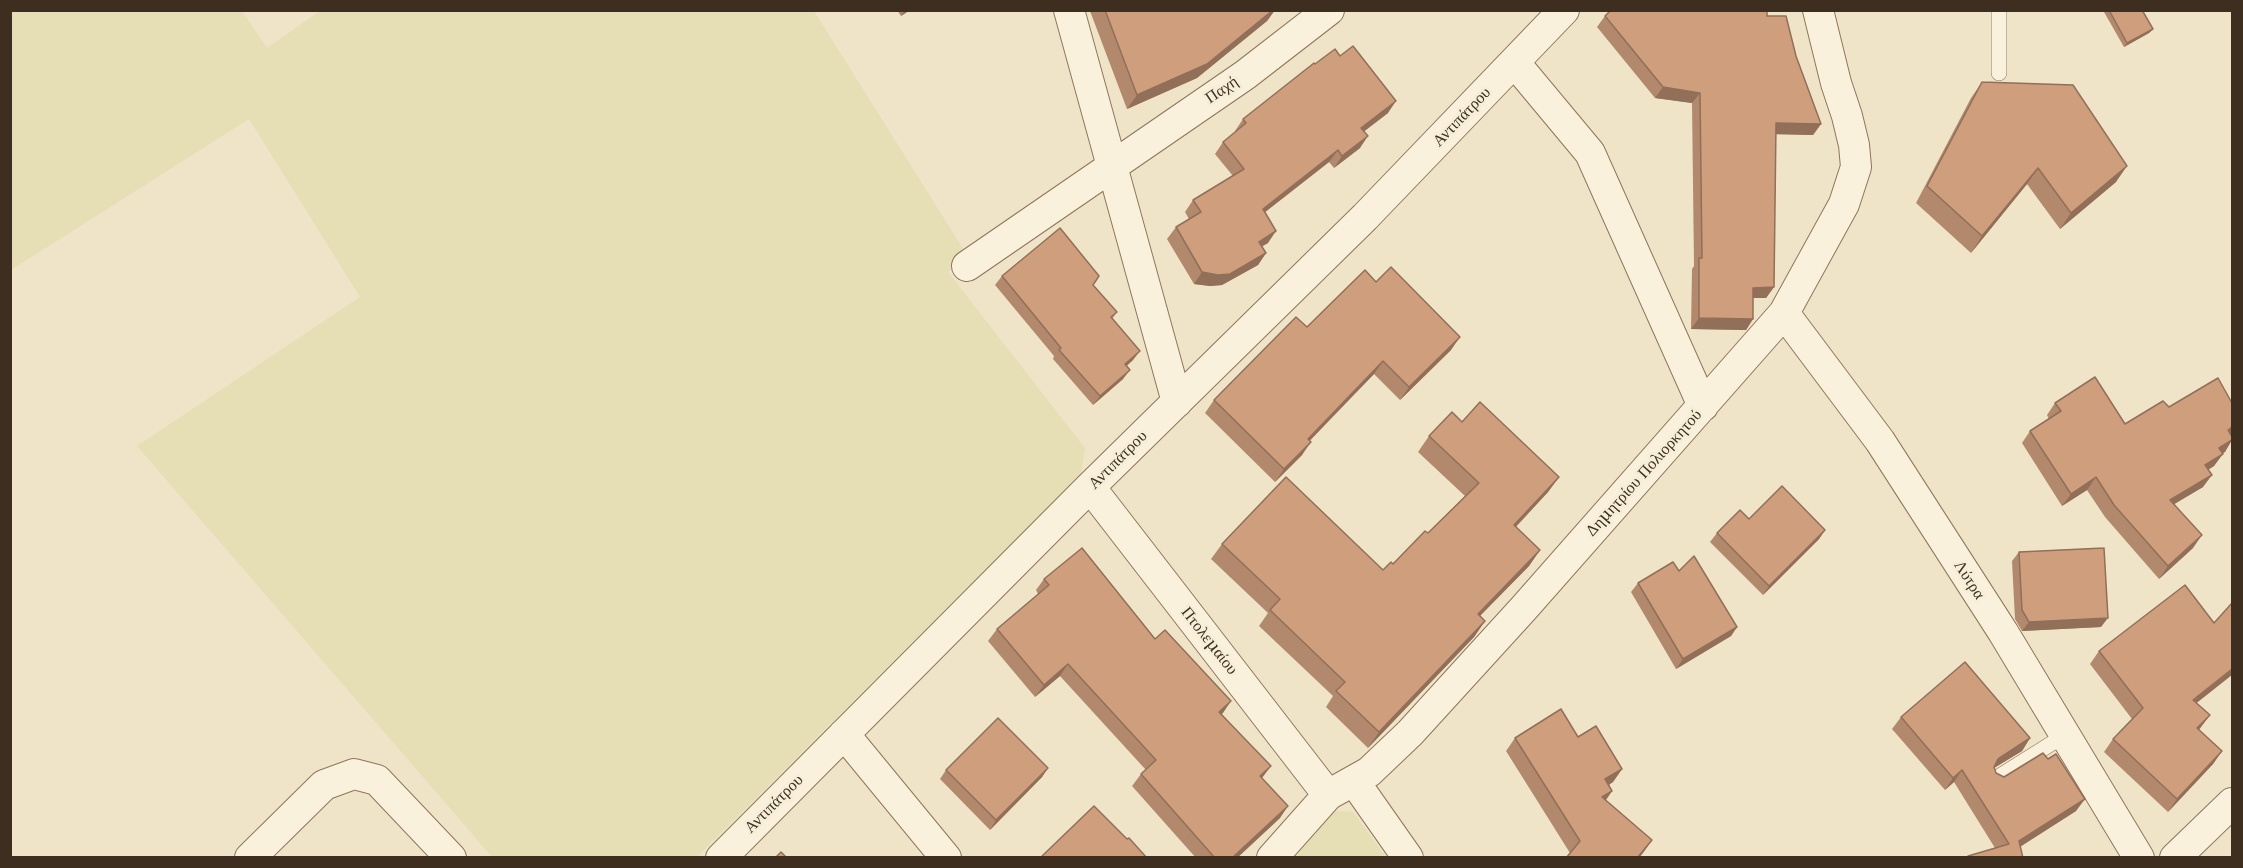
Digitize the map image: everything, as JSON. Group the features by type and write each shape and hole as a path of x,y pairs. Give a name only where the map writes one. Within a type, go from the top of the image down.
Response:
{"street":[{"path":"1069,10 1177,402"},
{"name":"Παχή","path":"967,266 1245,75 1292,23 1329,10"},
{"name":"Αντιπάτρου","path":"721,858 1090,487 1365,217 1564,10"},
{"name":"Δημητρίου Πολιορκητού","path":"1272,858 1328,795 1369,772 1410,733 1518,615 1784,313 1844,204 1856,167 1854,145 1847,116 1830,63 1818,10"},
{"path":"1515,63 1590,153 1703,405"},
{"name":"Λύτρα","path":"1784,313 1880,441 2003,632 2139,858"},
{"name":"Πτολεμαίου","path":"1090,487 1328,795"},
{"path":"844,734 946,858"},
{"path":"250,858 324,785 354,774 377,780 451,858"},
{"path":"1354,781 1408,858"},
{"path":"2175,858 2232,803"}],"lane":[{"path":"1999,10 1999,73"},
{"path":"1995,779 2065,735"}],"shaded area":[{"path":"11,11 242,11 267,48 320,11 814,11 967,255 948,272 1085,448 1081,474 697,857 492,857 137,446 360,297 249,119 11,270"},
{"path":"1327,810 1353,812 1386,857 1286,858"}],"building":[{"path":"1105,10 1273,10 1207,64 1137,95"},
{"path":"1611,10 1767,10 1767,16 1786,16 1796,56 1821,124 1776,123 1774,287 1753,288 1753,319 1699,318 1699,258 1702,258 1700,93 1663,87 1605,16"},
{"path":"2109,10 2142,10 2153,29 2127,43"},
{"path":"1353,46 1396,101 1361,128 1368,136 1342,156 1338,150 1263,209 1276,231 1259,242 1266,253 1230,274 1218,275 1202,272 1176,227 1201,212 1193,200 1244,169 1223,142 1246,123 1243,119 1314,63 1335,49 1340,56"},
{"path":"1982,82 2073,85 2127,166 2071,213 2038,168 1982,236 1927,186"},
{"path":"1060,228 1099,276 1093,285 1117,312 1111,317 1140,351 1125,364 1130,370 1100,396 1059,350 1061,348 1002,276"},
{"path":"1391,267 1460,337 1409,387 1383,361 1308,439 1311,442 1284,469 1214,400 1296,317 1307,327 1365,270 1376,282"},
{"path":"2095,377 2125,424 2163,401 2169,407 2218,378 2232,403 2232,427 2228,430 2232,440 2219,448 2223,454 2205,465 2212,475 2170,500 2202,535 2168,566 2114,505 2096,477 2071,494 2030,431 2061,411 2055,403"},
{"path":"1480,402 1559,477 1514,525 1540,550 1478,614 1485,621 1379,732 1336,691 1345,682 1270,610 1280,599 1222,544 1286,477 1383,570 1391,562 1393,564 1425,531 1428,533 1479,483 1429,436 1452,412 1462,422"},
{"path":"1782,486 1825,530 1769,586 1717,533 1740,510 1749,519"},
{"path":"1082,548 1155,639 1165,630 1231,701 1219,712 1271,766 1260,776 1288,806 1232,858 1215,858 1141,774 1156,760 1068,664 1044,685 997,629 1049,585 1044,579"},
{"path":"2104,548 2108,618 2029,622 2022,610 2019,552"},
{"path":"1694,556 1737,627 1683,659 1638,583 1673,562 1679,571"},
{"path":"2185,585 2214,623 2232,603 2232,669 2193,700 2210,715 2197,728 2222,751 2177,799 2113,739 2143,708 2099,651"},
{"path":"1965,662 2030,738 1998,759 1994,767 1996,773 2004,777 2043,753 2048,759 2056,754 2085,799 2019,841 2023,858 1969,858 1968,856 2009,844 1962,770 1953,778 1901,717"},
{"path":"1561,709 1578,737 1596,726 1622,769 1605,779 1612,791 1602,797 1652,840 1637,858 1566,858 1580,841 1515,738"},
{"path":"998,718 1048,768 996,820 946,770"},
{"path":"1094,806 1147,858 1040,858"},
{"path":"781,852 787,858 775,858"}]}
